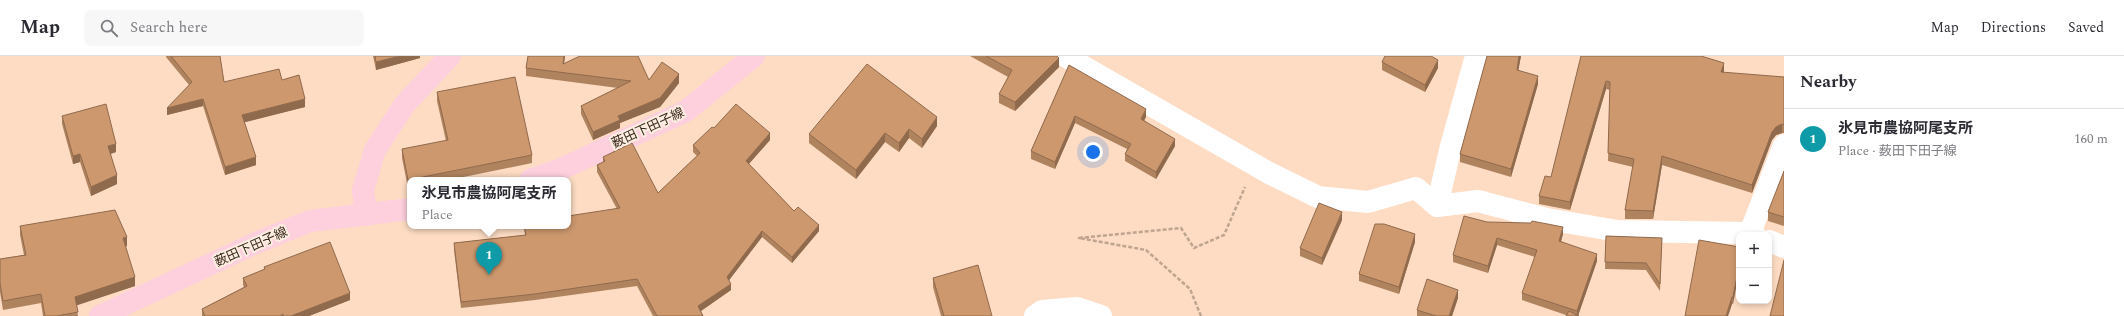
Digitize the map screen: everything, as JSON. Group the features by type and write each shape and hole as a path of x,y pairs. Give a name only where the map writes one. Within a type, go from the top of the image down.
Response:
{"main road":[{"path":"366,215 363,190 375,150 405,104 450,56"},
{"name":"薮田下田子線","path":"539,177 559,170 686,111 754,56"},
{"name":"薮田下田子線","path":"100,316 258,242 310,222 407,209"}],"street":[{"path":"1065,56 1269,173 1318,197 1368,202 1416,188 1437,206 1478,201 1547,219 1618,231 1736,235"},
{"path":"1437,206 1451,146 1476,56"},
{"path":"1759,232 1784,145"},
{"path":"1772,242 1784,247"},
{"path":"1035,316 1042,311 1077,308 1101,316"}],"path":[{"path":"1201,316 1190,289 1146,250 1079,238 1180,228 1194,248 1224,235 1245,187 1269,173"}],"building":[{"path":"171,56 220,56 224,82 279,69 282,80 299,75 305,99 242,115 256,157 225,167 203,99 167,108 192,82"},
{"path":"375,56 400,56 376,62"},
{"path":"528,56 564,56 563,64 580,56 638,56 649,80 662,62 679,74 660,98 618,116 620,120 593,132 581,106 631,81 526,68"},
{"path":"986,56 1057,56 1059,58 1015,102 999,94 1012,70"},
{"path":"1385,56 1431,56 1438,60 1425,85 1382,62"},
{"path":"1487,56 1519,56 1517,70 1538,76 1511,169 1460,154"},
{"path":"1581,56 1701,56 1724,63 1721,72 1784,77 1784,125 1782,124 1776,127 1772,132 1752,185 1662,156 1653,211 1625,210 1634,159 1608,153 1610,82 1606,81 1570,202 1539,196 1545,176 1551,177"},
{"path":"867,64 937,117 922,139 909,129 899,143 885,133 856,170 809,134"},
{"path":"1069,65 1146,109 1141,119 1175,139 1156,172 1125,154 1131,144 1075,116 1055,162 1031,151"},
{"path":"515,77 532,155 423,177 407,177 402,149 448,140 437,92"},
{"path":"106,104 116,144 108,146 117,175 91,187 80,154 73,156 62,116"},
{"path":"736,104 770,133 746,161 794,211 798,207 819,225 792,257 762,231 727,277 731,284 698,306 703,316 657,316 637,279 535,294 461,302 454,243 526,235 525,229 571,229 571,216 620,208 597,165 605,161 603,157 632,143 658,193 700,153 693,145 712,127 714,128"},
{"path":"1784,171 1784,217 1768,212"},
{"path":"1319,203 1342,212 1322,258 1300,248"},
{"path":"115,210 127,237 123,238 135,277 75,297 78,312 57,316 45,316 41,294 3,301 0,283 0,259 26,255 20,226"},
{"path":"1464,216 1487,222 1531,223 1532,221 1563,227 1559,241 1597,254 1577,311 1522,293 1537,250 1497,238 1488,266 1453,255"},
{"path":"1375,224 1384,224 1415,234 1399,287 1359,274"},
{"path":"1606,236 1662,238 1660,284 1646,263 1605,262"},
{"path":"1699,240 1736,246 1736,282 1733,297 1726,316 1685,316"},
{"path":"330,242 350,293 291,316 283,316 283,314 280,316 205,316 202,309 247,286 243,278 265,269 264,267"},
{"path":"1784,260 1784,316 1770,316"},
{"path":"978,265 992,316 944,316 933,278"},
{"path":"1427,279 1458,290 1449,316 1436,316 1417,310"},
{"path":"1569,311 1579,316 1566,316"}],"place":[{"name":"氷見市農協阿尾支所","path":"489,275"}]}
